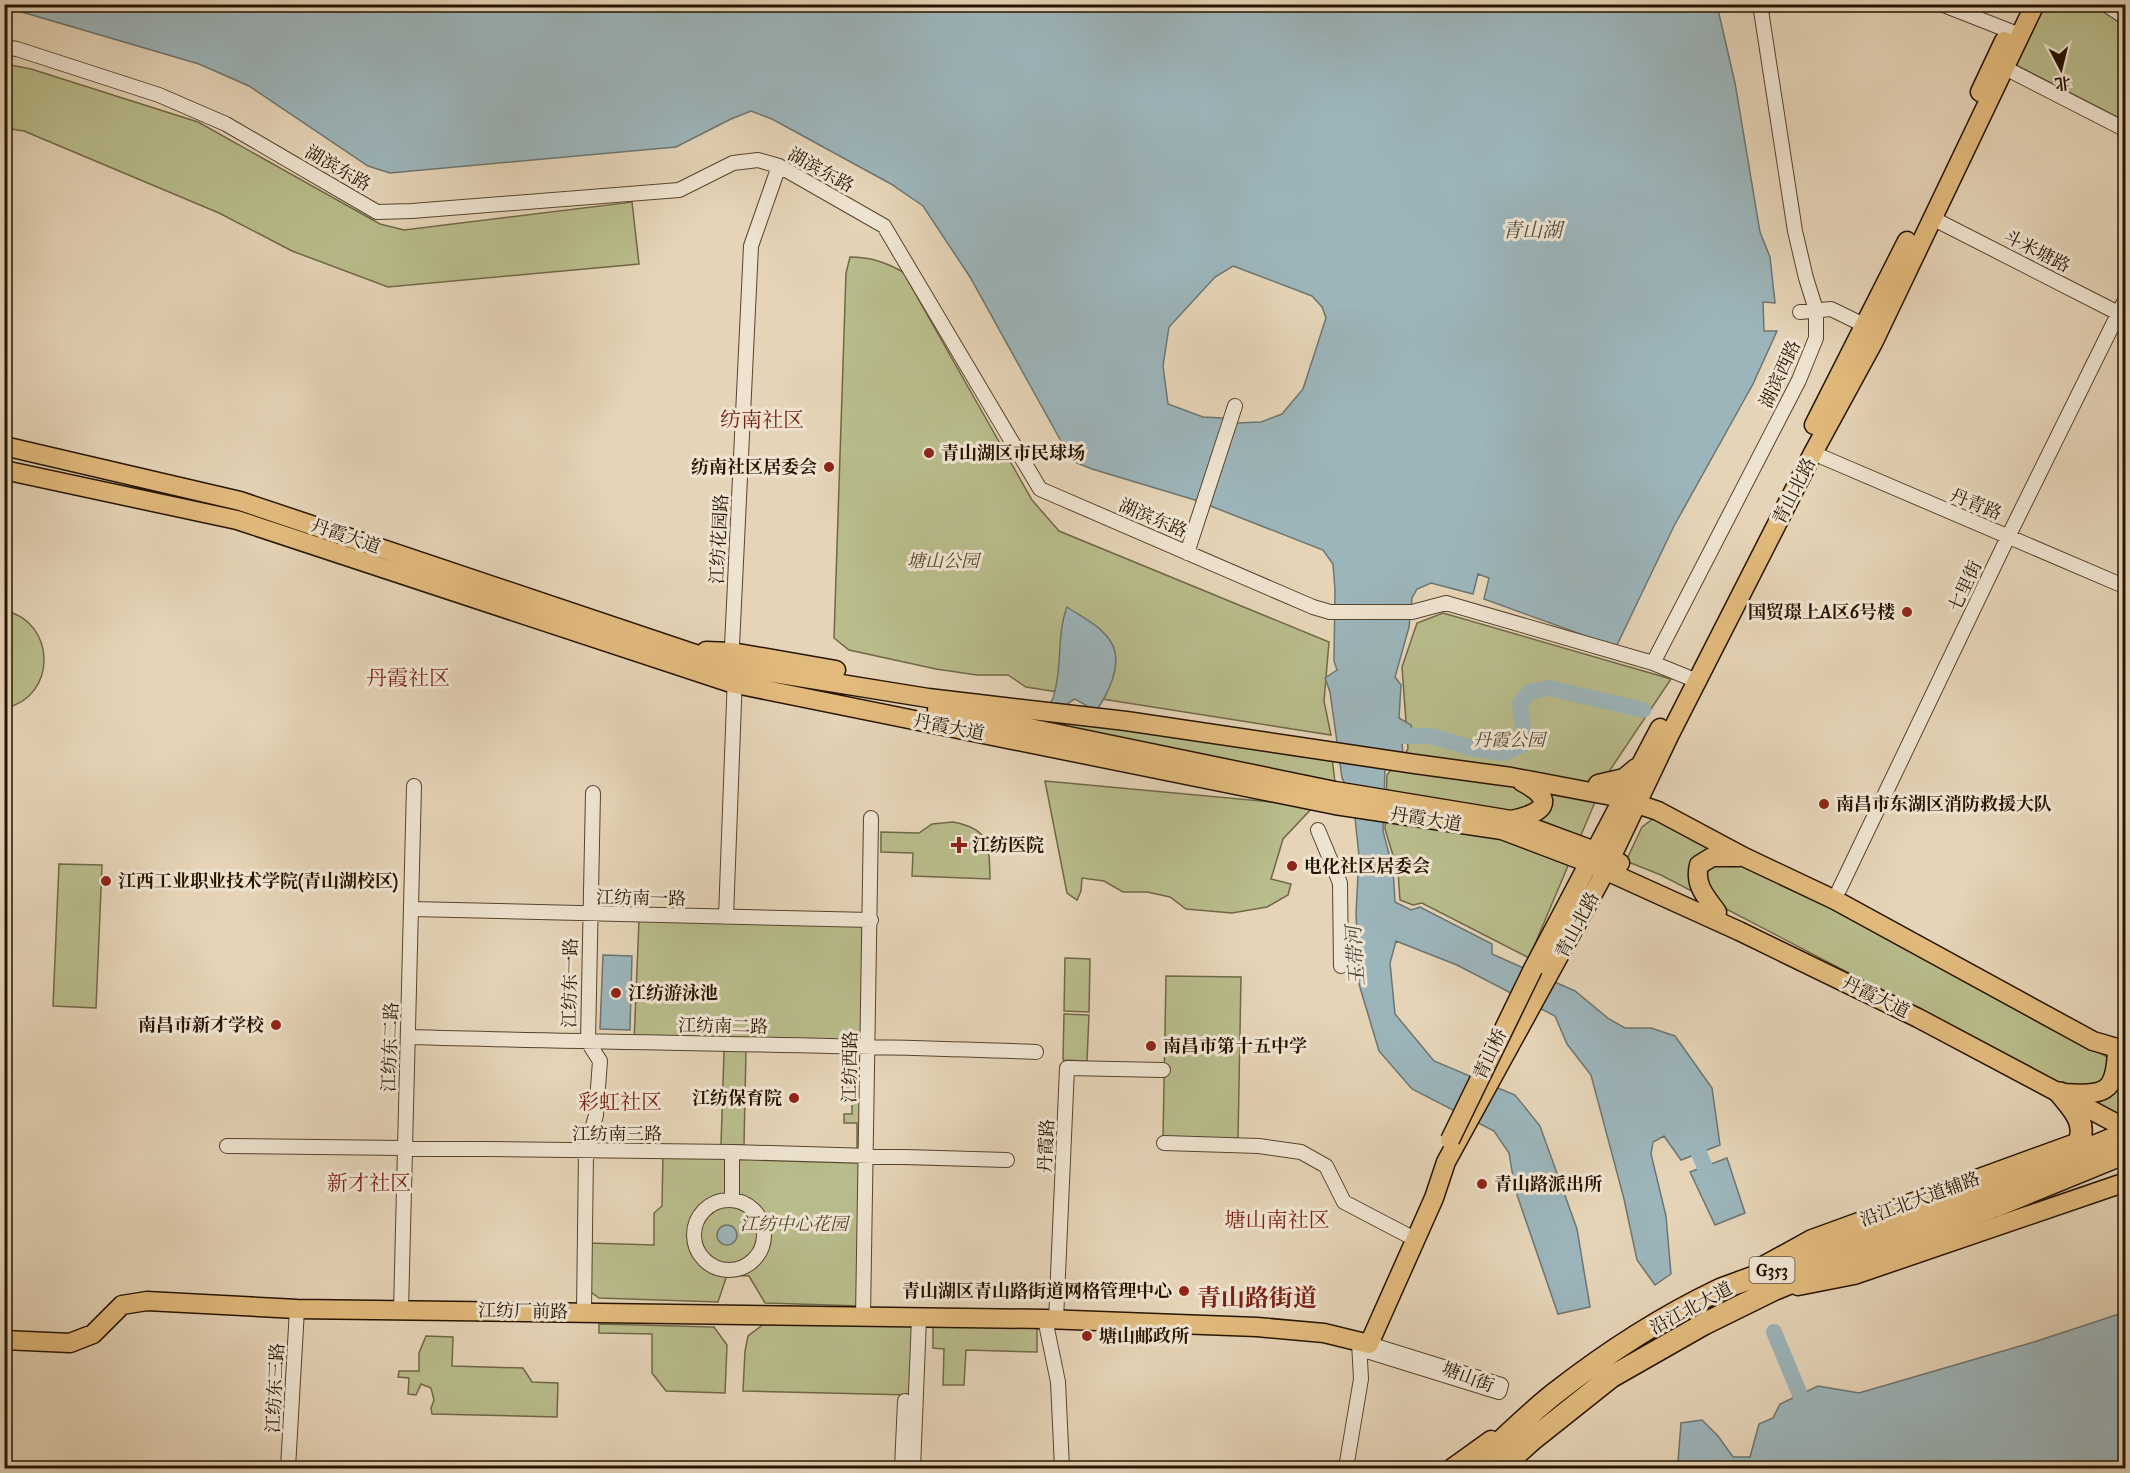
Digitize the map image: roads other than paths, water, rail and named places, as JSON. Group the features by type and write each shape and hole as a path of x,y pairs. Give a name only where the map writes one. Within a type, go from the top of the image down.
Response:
{"highway":[{"path":"2063,1094 2080,1119 2082,1135 2079,1142"},
{"name":"沿江北大道","path":"1472,1468 1553,1395 1617,1349 1694,1302 1721,1289 1946,1207 2122,1136"},
{"name":"沿江北大道","path":"1501,1468 1533,1439 1611,1377 1704,1324 1773,1290 1836,1264 1996,1206 2122,1136"}],"main road":[{"name":"青山北路","path":"1692,679 1873,343 2005,68 2022,4"},
{"name":"青山北路","path":"1541,972 1633,797 1866,326 2015,33 2035,4"},
{"name":"丹霞大道","path":"4,446 240,501 679,658 733,669 931,687 1189,719 1332,747 1633,797 1744,857 1835,900 2093,1041 2121,1050"},
{"name":"丹霞大道","path":"4,470 237,520 679,658 1335,798 1405,809 1511,820 1717,912 1918,1012 2063,1094 2122,1136"},
{"path":"1598,784 1624,778 1652,758"},
{"path":"1652,758 1654,794 1674,809"},
{"name":"丹霞大道","path":"1402,759 1511,768 1598,784 1674,809 1839,890 2121,1050"},
{"path":"1511,777 1537,790 1542,795 1543,802 1540,810 1535,814 1511,820"},
{"name":"丹霞大道","path":"1405,809 1503,830 1534,842 1600,861 1660,895 1918,1018 2063,1094"},
{"path":"1534,842 1565,862 1575,880 1581,899 1608,885 1616,884 1660,895"},
{"path":"1717,912 1700,890 1698,865 1712,857 1744,857"},
{"name":"青山桥","path":"1455,1139 1541,972"},
{"path":"2063,1094 2088,1095 2103,1090 2114,1079 2121,1050"},
{"name":"沿江北大道辅路","path":"1721,1289 1812,1239 2079,1142 2122,1136"},
{"path":"1364,1343 1407,1235 1455,1139"},
{"path":"1364,1343 1434,1198 1455,1139"},
{"path":"1773,1290 1854,1275 2126,1182"},
{"name":"江纺厂前路","path":"4,1340 70,1343 93,1334 122,1305 147,1301 297,1309 584,1311 1047,1320"},
{"name":"塘山街","path":"1047,1320 1257,1328 1324,1333 1364,1343"},
{"path":"1452,1468 1553,1395"}],"street":[{"name":"湖滨西路","path":"1653,663 1799,380 1816,338 1816,310 1806,278 1796,231 1760,4"},
{"path":"1941,4 2015,33"},
{"path":"2105,4 2126,18"},
{"name":"湖滨东路","path":"4,47 17,49 159,95 226,124 377,212 679,190 733,163 758,160 779,166 884,226 1040,489 1313,607 1330,612 1412,612 1446,603 1653,663"},
{"path":"2005,68 2126,130"},
{"name":"江纺花园路","path":"726,917 733,669 751,246 779,166"},
{"name":"斗米塘路","path":"1932,218 2122,315"},
{"name":"七里街","path":"1839,890 2008,537 2122,315 2126,298"},
{"path":"1800,312 1830,309 1866,326"},
{"path":"1187,553 1233,412"},
{"name":"丹青路","path":"1813,453 2126,587"},
{"path":"1653,663 1692,679"},
{"name":"江纺东二路","path":"401,1310 414,786"},
{"name":"江纺东一路","path":"584,1311 586,1152 596,1116 600,1060 588,1042 593,793"},
{"name":"江纺西路","path":"863,1317 871,818"},
{"path":"1318,830 1340,883 1341,966"},
{"name":"江纺南一路","path":"411,909 871,920"},
{"name":"江纺南二路","path":"408,1037 869,1046 1036,1052"},
{"name":"丹霞路","path":"1047,1320 1067,1068 1163,1070"},
{"path":"1164,1143 1259,1146 1301,1152 1326,1166 1344,1202 1407,1235"},
{"name":"江纺南三路","path":"227,1146 732,1152 1008,1160"},
{"path":"732,1152 732,1200"},
{"path":"732,1200 743,1203 753,1210 764,1229 764,1241 753,1261 732,1270 710,1265 701,1257 694,1235 701,1214 710,1206 721,1201 732,1200"},
{"name":"江纺东三路","path":"288,1468 297,1309"},
{"path":"913,1468 919,1318"},
{"path":"1047,1320 1054,1383 1057,1468"},
{"path":"1047,1320 1058,1382 1062,1468"},
{"path":"1346,1468 1361,1379 1364,1343"},
{"name":"塘山街","path":"1364,1343 1501,1385 1499,1392 1370,1352 1364,1343"},
{"path":"902,1468 905,1401"}],"water":[{"name":"青山湖","path":"4,5 1717,5 1735,83 1760,232 1770,257 1775,303 1763,302 1764,331 1777,331 1753,384 1674,526 1616,647 1484,599 1489,578 1478,574 1473,594 1431,583 1417,589 1412,598 1409,627 1395,677 1401,685 1399,718 1411,725 1413,736 1402,741 1403,758 1385,769 1383,831 1393,869 1395,902 1411,910 1420,907 1492,944 1492,954 1575,991 1609,1019 1625,1028 1651,1028 1675,1036 1712,1088 1720,1145 1681,1160 1664,1136 1653,1142 1651,1154 1666,1216 1671,1274 1655,1285 1637,1260 1624,1199 1591,1075 1567,1044 1555,1016 1457,965 1396,941 1390,963 1395,1014 1434,1061 1515,1095 1540,1126 1577,1229 1590,1307 1558,1314 1515,1189 1509,1153 1494,1131 1412,1089 1379,1051 1359,984 1356,913 1359,856 1353,799 1342,778 1330,692 1325,678 1337,670 1334,661 1333,564 1323,550 1195,500 1072,461 970,277 923,206 891,184 772,119 751,111 676,147 390,173 368,166 249,86 199,64","holes":["1233,266 1312,296 1322,307 1326,318 1303,389 1282,414 1261,422 1236,423 1222,418 1203,417 1168,404 1163,366 1169,327 1215,277"]},
{"path":"1067,607 1097,627 1111,642 1116,659 1113,678 1096,711 1075,699 1064,709 1057,731 1028,732 1045,712 1053,698"},
{"name":"江纺游泳池","path":"603,955 632,956 630,1030 600,1029"},
{"path":"1727,1158 1745,1213 1715,1225 1690,1172"},
{"path":"727,1225 734,1228 737,1235 734,1242 727,1245 720,1242 717,1235 720,1228"},
{"path":"2125,1312 2125,1468 1676,1468 1681,1423 1702,1420 1718,1436 1733,1457 1750,1457 1759,1424 1773,1418 1780,1404 1818,1386 1859,1393 2034,1342"}],"waterway":[{"path":"1393,736 1431,736 1475,749 1504,753 1522,745 1520,703 1530,692 1549,688 1643,710"},
{"path":"1690,1132 1713,1186"},
{"path":"1774,1332 1808,1414"}],"place":[{"name":"青山湖区市民球场","path":"929,453"},
{"name":"纺南社区居委会","path":"829,467"},
{"name":"国贸璟上A区6号楼","path":"1907,612"},
{"name":"南昌市东湖区消防救援大队","path":"1824,804"},
{"name":"江纺医院","path":"959,845"},
{"name":"电化社区居委会","path":"1292,866"},
{"name":"江西工业职业技术学院(青山湖校区)","path":"106,881"},
{"name":"江纺游泳池","path":"616,993"},
{"name":"南昌市新才学校","path":"276,1025"},
{"name":"南昌市第十五中学","path":"1151,1046"},
{"name":"江纺保育院","path":"794,1098"},
{"name":"青山路派出所","path":"1482,1184"},
{"name":"青山湖区青山路街道网格管理中心","path":"1184,1291"},
{"name":"塘山邮政所","path":"1087,1336"}],"district":[{"name":"纺南社区","path":"762,420"},
{"name":"丹霞社区","path":"408,678"},
{"name":"彩虹社区","path":"620,1102"},
{"name":"新才社区","path":"369,1183"},
{"name":"塘山南社区","path":"1277,1220"},
{"name":"青山路街道","path":"1257,1298"}],"park label":[{"name":"塘山公园","path":"943,561"},
{"name":"丹霞公园","path":"1509,740"},
{"name":"江纺中心花园","path":"794,1224"}],"water label":[{"name":"玉带河","path":"1355,956"}]}
